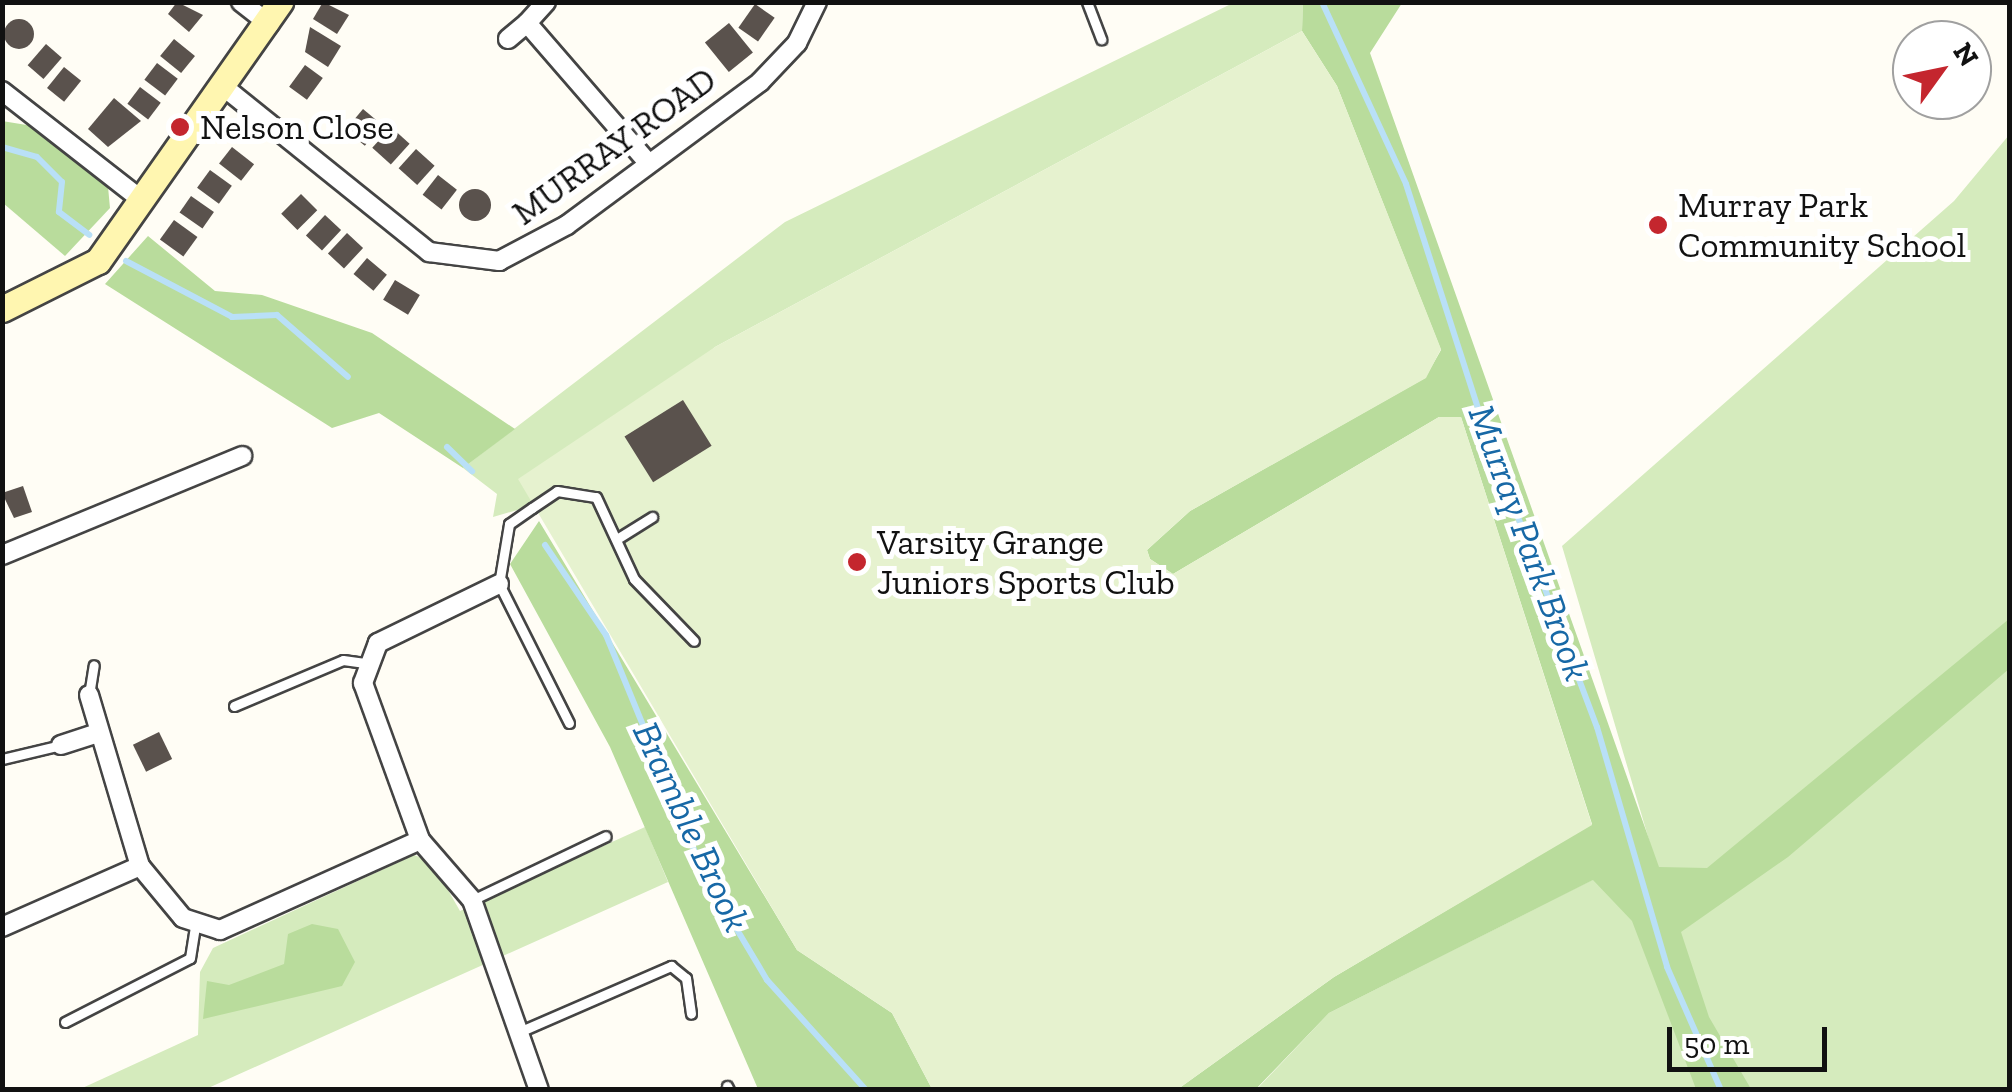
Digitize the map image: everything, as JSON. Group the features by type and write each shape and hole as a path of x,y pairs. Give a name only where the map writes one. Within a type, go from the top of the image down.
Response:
{"street":[{"path":"2,309 84,272 142,201 275,13 241,2"},
{"path":"508,39 546,2"},
{"name":"MURRAY ROAD","path":"225,88 410,239 462,262 532,248 649,164 776,68 817,2"},
{"path":"527,23 649,164"},
{"path":"2,91 142,201"},
{"path":"212,444 219,464"},
{"path":"2,556 242,456"},
{"path":"499,584 378,643 365,663 363,683 420,840 472,900 510,989 517,1033 539,1090"},
{"path":"89,695 95,734 140,840 140,866 195,928 220,930 420,840"},
{"path":"61,745 95,734"},
{"path":"2,927 140,866"}],"lane":[{"path":"1087,2 1101,39"},
{"path":"569,723 499,584 509,524 557,491 596,497 620,537 634,579 694,641"},
{"path":"620,537 652,517"},
{"path":"234,706 342,660 365,663"},
{"path":"89,695 94,665"},
{"path":"2,758 61,745"},
{"path":"472,900 606,836"},
{"path":"65,1022 190,958 195,928"},
{"path":"517,1033 671,966 686,978 691,1014"}],"green space":[{"path":"1233,3 1303,3 1302,31 715,347 531,506 493,517 497,494 463,468 785,222"},
{"path":"1303,3 1402,3 1370,53 1659,867 1707,868 2009,619 2009,669 1788,857 1681,932 1709,1017 1751,1089 1696,1089 1632,921 1593,880 1329,1013 1256,1089 1178,1089 1334,977 1592,824 1461,417 1439,417 1173,574 1150,559 1147,550 1190,511 1425,378 1441,350 1337,86 1302,31"},
{"name":"Varsity Grange Juniors Sports Club","path":"1302,31 1337,86 1441,349 1426,378 1190,511 1147,550 1150,559 1173,574 1439,417 1461,417 1592,825 1334,977 1178,1089 932,1089 892,1013 797,950 518,479 715,347"},
{"path":"2,121 39,127 108,187 110,208 65,256 3,203"},
{"path":"2009,135 2009,1089 1256,1090 1329,1013 1652,850 1562,546 1954,201"},
{"path":"148,236 215,291 262,295 372,333 515,429 463,468 379,413 332,428 105,284"},
{"path":"539,521 797,950 892,1013 932,1089 758,1089 610,747 510,564"},
{"path":"645,827 668,882 206,1089 78,1090 198,1035 200,972 213,948 414,855 432,862 460,911"},
{"path":"312,924 338,929 355,962 342,986 203,1019 207,981 229,985 284,964 288,934"}],"building":[{"path":"177,2 203,15 189,32 168,14"},
{"path":"323,2 349,15 337,34 313,19"},
{"path":"755,4 775,18 758,42 738,28"},
{"path":"19,19 30,23 34,34 30,45 19,49 8,45 4,34 8,23"},
{"path":"729,23 753,53 729,72 705,43"},
{"path":"310,27 341,46 328,67 305,52"},
{"path":"174,39 195,56 181,73 160,56"},
{"path":"46,44 62,58 43,79 28,65"},
{"path":"157,63 178,79 165,95 144,80"},
{"path":"305,65 323,78 307,100 289,87"},
{"path":"64,67 81,81 64,102 47,88"},
{"path":"140,87 161,103 148,119 127,104"},
{"path":"114,98 141,121 108,147 88,129"},
{"path":"363,109 382,125 365,146 346,130"},
{"path":"391,127 410,144 391,165 372,148"},
{"path":"232,147 254,164 241,181 219,164"},
{"path":"416,149 435,166 417,185 399,168"},
{"path":"210,170 232,186 219,204 197,188"},
{"path":"438,175 457,190 442,209 423,195"},
{"path":"475,189 486,194 491,205 486,216 475,221 464,216 459,205 464,194"},
{"path":"301,194 317,210 297,230 281,214"},
{"path":"191,196 214,212 202,228 180,212"},
{"path":"325,215 341,230 322,250 306,235"},
{"path":"174,220 197,237 183,256 160,239"},
{"path":"347,233 363,248 344,268 328,253"},
{"path":"367,258 387,275 373,291 354,274"},
{"path":"395,280 420,295 408,315 383,300"},
{"path":"683,400 712,446 653,482 624,437"},
{"path":"23,486 32,512 14,518 2,493"},
{"path":"159,732 172,759 146,772 133,745"}],"waterway":[{"name":"Murray Park Brook","path":"1322,2 1406,184 1483,424 1597,727 1667,967 1721,1090"},
{"name":"Bramble Brook","path":"2,147 37,157 62,182 59,212 89,235"},
{"name":"Bramble Brook","path":"126,261 232,317 277,315 348,377"},
{"name":"Bramble Brook","path":"447,447 472,471"},
{"name":"Bramble Brook","path":"545,545 606,635 705,876 767,980 866,1090"}],"place":[{"name":"Nelson Close","path":"180,127"},
{"name":"Murray Park Community School","path":"1658,225"},
{"name":"Varsity Grange Juniors Sports Club","path":"857,562"}]}
